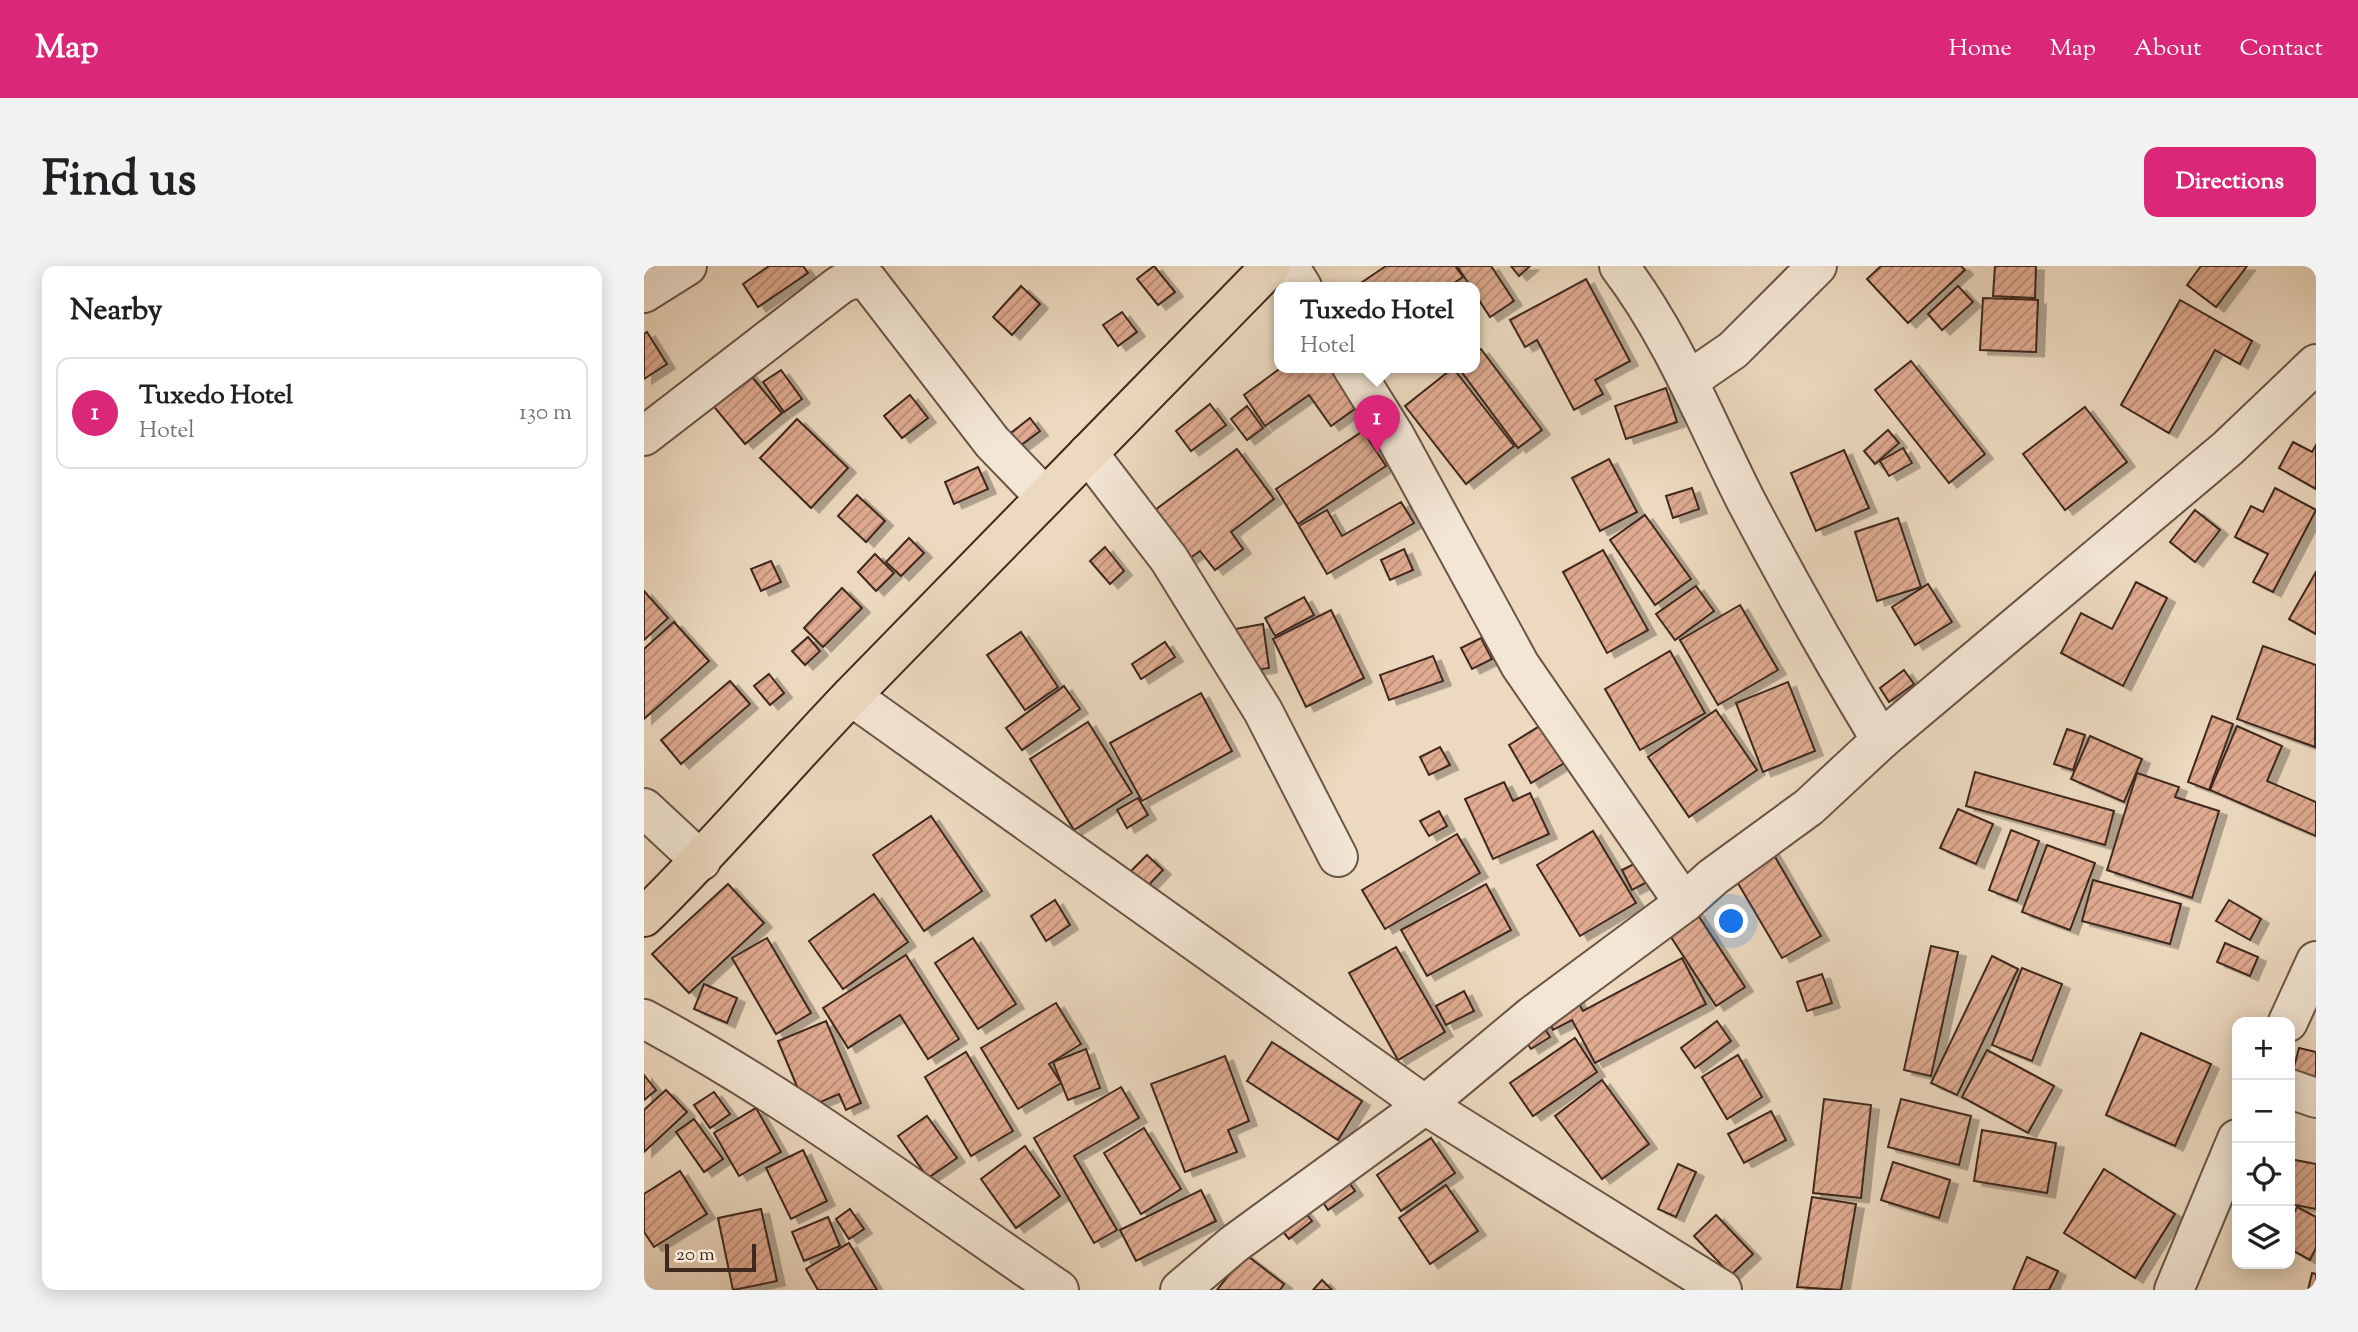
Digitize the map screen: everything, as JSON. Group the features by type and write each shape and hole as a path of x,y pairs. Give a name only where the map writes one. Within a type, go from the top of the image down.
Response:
{"main road":[{"path":"644,917 701,861 797,752 1271,266"}],"street":[{"path":"644,293 687,266"},
{"path":"1289,266 1299,282"},
{"path":"1619,266 1663,332 1744,497 1839,671 1881,740"},
{"path":"1688,381 1733,350 1817,266"},
{"path":"644,436 846,280 865,273 992,442 1045,497"},
{"path":"1180,1290 1245,1236 1424,1105 1533,1015 1809,807 1881,740 2228,448 2316,364"},
{"path":"1356,373 1395,436 1520,665 1685,903"},
{"path":"1088,453 1169,559 1263,711 1338,856"},
{"path":"851,696 1424,1105 1722,1290"},
{"path":"644,808 701,861"},
{"path":"2290,1017 2316,961"},
{"path":"644,1019 709,1053 793,1107 1059,1290"},
{"path":"2295,1091 2316,1098"},
{"path":"2174,1290 2235,1143"}],"building":[{"path":"769,266 803,266 808,273 758,307 743,284"},
{"path":"1154,266 1175,292 1158,305 1137,279"},
{"path":"1386,266 1455,266 1463,277 1456,282 1362,282"},
{"path":"1457,266 1491,266 1514,301 1490,317 1480,302 1480,282 1468,282"},
{"path":"1511,266 1530,266 1519,276"},
{"path":"1881,266 1961,266 1965,270 1908,323 1867,279"},
{"path":"1995,266 2036,266 2035,298 1993,296"},
{"path":"2201,266 2247,266 2216,307 2187,285"},
{"path":"1586,279 1630,361 1595,380 1603,394 1574,410 1537,340 1525,347 1510,320"},
{"path":"1021,286 1040,304 1012,335 993,317"},
{"path":"1958,286 1973,302 1942,330 1928,314"},
{"path":"1983,298 2038,300 2036,352 1980,350"},
{"path":"2180,300 2252,341 2240,364 2215,350 2169,433 2121,405"},
{"path":"1122,312 1137,332 1118,346 1103,325"},
{"path":"647,332 667,364 644,379 644,334"},
{"path":"1480,350 1542,430 1518,448 1462,373 1480,373"},
{"path":"1911,361 1985,454 1949,483 1875,390"},
{"path":"781,370 802,399 784,412 763,382"},
{"path":"747,371 782,413 745,444 710,402"},
{"path":"1274,373 1346,373 1366,401 1331,426 1309,395 1265,426 1244,395"},
{"path":"1447,373 1457,373 1514,446 1466,484 1405,406"},
{"path":"1666,388 1677,422 1626,439 1615,406"},
{"path":"910,395 928,418 902,438 884,416"},
{"path":"1210,404 1226,425 1191,451 1176,431"},
{"path":"1247,406 1263,428 1247,440 1231,419"},
{"path":"2085,407 2127,462 2065,510 2023,454"},
{"path":"1030,418 1040,431 1016,449 1007,436"},
{"path":"797,419 848,468 811,508 760,458"},
{"path":"1888,430 1899,443 1875,464 1864,451"},
{"path":"1363,431 1386,466 1298,524 1276,489"},
{"path":"2293,442 2312,452 2316,445 2316,489 2279,468"},
{"path":"1903,448 1912,463 1889,476 1880,461"},
{"path":"1237,449 1274,499 1231,532 1243,549 1215,570 1200,551 1183,563 1147,516"},
{"path":"1844,450 1869,508 1816,531 1791,473"},
{"path":"1609,459 1637,512 1600,531 1572,478"},
{"path":"978,467 988,489 954,504 945,482"},
{"path":"1692,488 1699,509 1673,518 1666,496"},
{"path":"2275,488 2316,510 2273,592 2253,582 2268,554 2235,537 2251,506 2263,512"},
{"path":"857,495 885,521 866,542 838,516"},
{"path":"1401,502 1414,523 1327,574 1299,526 1327,510 1342,536"},
{"path":"2195,510 2220,530 2195,562 2170,542"},
{"path":"1645,515 1691,579 1655,605 1610,540"},
{"path":"1898,518 1921,587 1877,601 1855,532"},
{"path":"909,538 924,553 901,576 886,562"},
{"path":"1105,547 1124,571 1110,584 1090,561"},
{"path":"1404,549 1413,570 1390,580 1381,560"},
{"path":"1603,550 1648,630 1607,653 1563,572"},
{"path":"875,554 894,573 876,591 858,572"},
{"path":"771,561 781,582 761,591 751,569"},
{"path":"2316,572 2316,634 2289,619"},
{"path":"2136,582 2167,598 2123,686 2061,653 2081,613 2112,629"},
{"path":"1928,584 1952,622 1915,645 1892,607"},
{"path":"1696,586 1714,611 1675,640 1656,614"},
{"path":"842,588 862,608 823,647 804,628"},
{"path":"644,591 668,618 644,640"},
{"path":"1304,597 1314,615 1275,636 1265,618"},
{"path":"1740,605 1778,670 1718,705 1680,640"},
{"path":"1331,610 1364,678 1306,707 1273,639"},
{"path":"674,622 709,661 644,719 644,649"},
{"path":"1263,624 1269,668 1241,672 1235,629"},
{"path":"1021,632 1058,687 1025,710 987,655"},
{"path":"808,637 820,651 805,665 792,651"},
{"path":"1481,638 1492,659 1472,669 1461,648"},
{"path":"1165,642 1175,657 1141,679 1132,664"},
{"path":"2263,646 2316,665 2315,747 2237,719"},
{"path":"1670,651 1705,713 1640,750 1605,689"},
{"path":"1433,656 1443,681 1389,700 1380,675"},
{"path":"1904,670 1914,684 1889,702 1880,688"},
{"path":"769,674 784,693 770,705 754,686"},
{"path":"730,681 750,704 681,764 661,740"},
{"path":"1788,682 1815,751 1763,772 1736,703"},
{"path":"1064,686 1080,709 1022,750 1006,728"},
{"path":"1201,693 1232,751 1142,801 1110,743"},
{"path":"1716,710 1757,770 1689,817 1648,757"},
{"path":"2212,716 2233,724 2209,790 2188,782"},
{"path":"1088,722 1132,793 1074,830 1030,759"},
{"path":"1543,724 1566,762 1531,783 1509,745"},
{"path":"2237,726 2282,746 2267,781 2316,802 2316,836 2210,790"},
{"path":"2067,729 2085,735 2073,770 2054,764"},
{"path":"2090,736 2142,759 2124,802 2071,779"},
{"path":"1440,747 1450,765 1429,775 1420,757"},
{"path":"1975,772 2114,811 2105,845 1966,806"},
{"path":"2137,773 2179,787 2175,797 2219,811 2192,898 2107,870"},
{"path":"1504,782 1513,801 1530,793 1549,834 1493,859 1465,799"},
{"path":"1138,798 1148,815 1127,828 1117,810"},
{"path":"1958,809 1993,824 1976,864 1940,848"},
{"path":"1439,811 1447,826 1429,836 1420,821"},
{"path":"931,816 982,891 924,931 873,855"},
{"path":"2011,830 2039,841 2017,901 1989,890"},
{"path":"1593,831 1636,903 1580,936 1537,865"},
{"path":"1457,834 1480,873 1385,929 1362,890"},
{"path":"2047,845 2095,863 2070,930 2022,912"},
{"path":"1771,850 1821,936 1782,958 1732,873"},
{"path":"1147,855 1163,870 1142,892 1126,876"},
{"path":"1638,862 1649,881 1632,890 1622,870"},
{"path":"2093,880 2181,904 2170,944 2082,921"},
{"path":"728,884 764,923 689,993 652,954"},
{"path":"1486,884 1511,930 1427,976 1401,930"},
{"path":"874,894 908,942 843,989 809,941"},
{"path":"1055,900 1070,925 1046,941 1031,916"},
{"path":"2229,900 2261,919 2250,940 2216,921"},
{"path":"1694,909 1745,987 1716,1006 1665,928"},
{"path":"767,938 811,1013 776,1034 732,958"},
{"path":"973,938 1016,1004 978,1029 935,963"},
{"path":"2225,943 2258,957 2250,976 2217,962"},
{"path":"1931,946 1958,952 1931,1076 1904,1070"},
{"path":"1396,947 1445,1032 1398,1060 1349,973"},
{"path":"906,955 959,1039 928,1059 900,1015 848,1048 823,1008"},
{"path":"1992,956 2018,969 1957,1095 1931,1083"},
{"path":"1682,958 1706,1004 1595,1063 1572,1020 1553,1030 1544,1011 1574,995 1583,1011"},
{"path":"2022,968 2062,984 2032,1061 1992,1045"},
{"path":"1822,974 1832,1003 1807,1011 1797,982"},
{"path":"704,984 737,998 727,1023 694,1009"},
{"path":"1464,991 1474,1011 1446,1025 1436,1006"},
{"path":"1056,1003 1081,1044 1049,1064 1061,1083 1018,1109 981,1048"},
{"path":"1537,1016 1550,1037 1531,1049 1518,1029"},
{"path":"826,1021 861,1103 846,1110 839,1094 806,1108 778,1041"},
{"path":"1717,1021 1731,1041 1695,1068 1681,1048"},
{"path":"2141,1033 2211,1064 2175,1146 2106,1115"},
{"path":"1575,1038 1597,1072 1533,1116 1510,1083"},
{"path":"1272,1042 1362,1101 1338,1140 1247,1081"},
{"path":"2299,1048 2316,1052 2316,1090 2295,1084 2295,1063"},
{"path":"1086,1049 1100,1088 1068,1100 1053,1062"},
{"path":"1987,1050 2054,1086 2028,1133 1962,1097"},
{"path":"966,1052 1013,1131 971,1156 925,1077"},
{"path":"1738,1055 1762,1097 1727,1119 1702,1077"},
{"path":"1225,1056 1249,1121 1228,1130 1237,1152 1185,1172 1151,1084"},
{"path":"644,1075 656,1090 644,1100"},
{"path":"1602,1080 1649,1144 1602,1179 1555,1116"},
{"path":"1121,1087 1139,1118 1074,1156 1117,1230 1094,1243 1034,1138"},
{"path":"666,1090 687,1112 644,1152 644,1110"},
{"path":"714,1092 730,1114 710,1128 694,1105"},
{"path":"1824,1099 1871,1105 1861,1198 1813,1193"},
{"path":"1901,1099 1971,1116 1959,1165 1888,1147"},
{"path":"756,1108 781,1152 739,1176 714,1133"},
{"path":"1771,1111 1786,1140 1744,1163 1728,1134"},
{"path":"927,1116 957,1158 928,1178 898,1136"},
{"path":"694,1119 723,1159 704,1172 676,1132"},
{"path":"1144,1128 1181,1189 1141,1214 1104,1153"},
{"path":"1982,1130 2056,1143 2047,1193 1974,1181"},
{"path":"1431,1138 1455,1173 1401,1211 1377,1175"},
{"path":"1025,1146 1060,1196 1016,1228 981,1179"},
{"path":"803,1150 827,1201 791,1219 766,1168"},
{"path":"2295,1160 2316,1164 2316,1209 2295,1205"},
{"path":"1893,1162 1950,1180 1939,1218 1881,1200"},
{"path":"1678,1164 1696,1172 1676,1217 1658,1209"},
{"path":"2104,1169 2175,1214 2135,1278 2064,1233"},
{"path":"680,1171 707,1214 654,1247 644,1232 644,1194"},
{"path":"1346,1178 1355,1191 1328,1210 1319,1196"},
{"path":"1446,1185 1478,1231 1430,1264 1399,1218"},
{"path":"1201,1190 1216,1221 1136,1261 1120,1230"},
{"path":"1293,1197 1312,1221 1289,1239 1270,1216"},
{"path":"1812,1197 1856,1204 1841,1290 1797,1287"},
{"path":"2297,1207 2316,1217 2316,1248 2310,1260 2295,1252"},
{"path":"761,1209 777,1281 733,1290 718,1218"},
{"path":"850,1209 864,1229 849,1239 836,1219"},
{"path":"1716,1215 1753,1254 1731,1275 1694,1236"},
{"path":"828,1217 840,1246 804,1261 792,1232"},
{"path":"849,1243 877,1290 818,1290 806,1269"},
{"path":"1245,1254 1284,1284 1280,1290 1217,1290"},
{"path":"2027,1257 2058,1271 2049,1290 2013,1290"},
{"path":"2312,1273 2316,1274 2316,1290 2308,1290"},
{"path":"1322,1280 1332,1290 1313,1290"}],"place":[{"name":"Tuxedo Hotel","path":"1377,453"}]}
